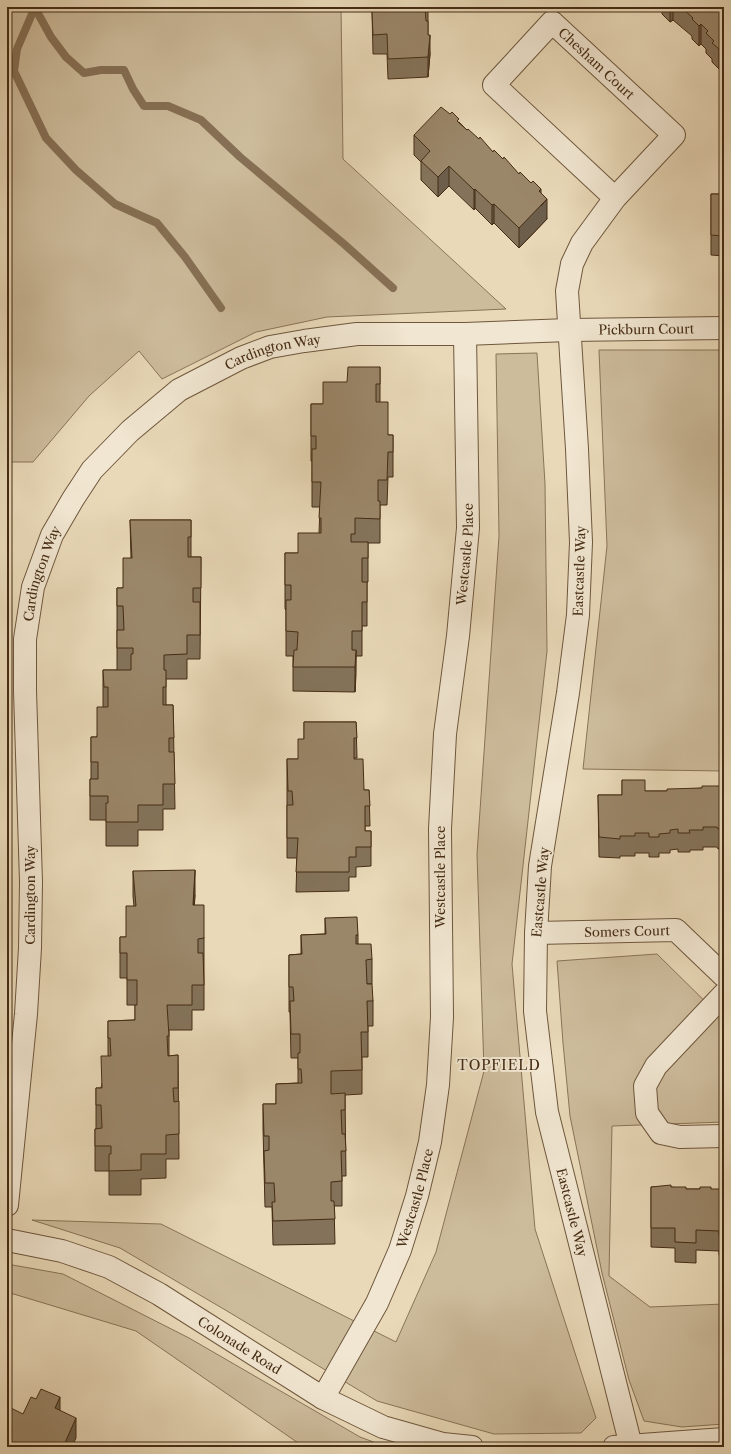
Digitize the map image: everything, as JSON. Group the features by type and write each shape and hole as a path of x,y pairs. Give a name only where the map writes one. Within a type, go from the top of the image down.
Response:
{"street":[{"name":"Chesham Court","path":"569,330 567,291 572,264 582,243 615,198 674,135 552,22 494,85 615,198"},
{"name":"Pickburn Court","path":"569,330 724,328"},
{"name":"Cardington Way","path":"7,1205 26,1014 30,948 31,882 25,691 25,639 33,587 52,535 72,499 92,470 130,431 179,390 241,358 270,348 304,340 357,334 465,334 569,330"},
{"name":"Eastcastle Way","path":"569,330 577,449 581,542 578,616 568,693 540,866 536,933 535,1011 547,1112 623,1446"},
{"name":"Westcastle Place","path":"323,1398 377,1303 400,1250 417,1196 430,1142 438,1084 442,1017 440,829 445,734 458,636 468,528 465,334"},
{"name":"Somers Court","path":"536,933 676,930 724,976"},
{"path":"724,994 656,1066 645,1086 647,1113 661,1133 680,1137 724,1136"},
{"name":"Colonade Road","path":"7,1240 62,1251 109,1267 159,1294 323,1398 383,1427 443,1444 472,1447"},
{"path":"623,1446 724,1439"}],"shaded area":[{"path":"7,7 341,7 343,159 506,309 327,317 256,332 162,379 139,351 89,396 33,462 7,462"},
{"path":"599,350 724,350 724,771 583,769 607,546"},
{"path":"537,353 545,484 547,651 512,964 535,1229 596,1418 581,1433 494,1434 377,1401 120,1248 32,1220 161,1224 396,1342 436,1252 484,1071 477,854 499,536 496,354"},
{"path":"657,954 724,1020 724,1122 612,1126 609,1276 650,1307 724,1304 724,1424 682,1427 644,1421 629,1380 602,1273 570,1116 557,961"},
{"path":"7,1264 63,1274 189,1338 360,1437 387,1447 304,1447 136,1331 7,1292"}],"building":[{"path":"385,7 428,7 425,8 426,21 428,21 428,35 430,35 428,57 388,59 387,34 373,35 372,11 385,10"},
{"path":"681,7 724,7 724,51 712,43 714,41 706,33 708,31 701,24 699,26"},
{"path":"441,107 450,114 452,112 459,119 457,121 467,130 468,129 479,139 480,137 493,152 494,150 503,159 504,157 519,174 520,172 531,183 533,181 541,189 539,191 547,199 519,228 494,204 492,205 475,189 474,190 449,166 438,177 421,161 430,151 414,135"},
{"path":"711,194 724,194 724,236 711,235"},
{"path":"348,367 380,367 380,384 376,384 376,402 388,402 388,435 393,435 393,452 388,452 387,480 378,480 380,519 355,518 355,534 351,534 351,542 368,542 368,558 362,558 362,582 367,582 367,602 362,602 362,631 352,631 352,650 356,650 355,667 293,667 294,650 297,650 298,632 286,631 286,600 291,600 291,585 285,585 285,553 298,553 298,533 321,533 321,518 319,518 321,482 312,482 312,449 316,449 316,436 311,436 311,404 323,404 323,382 347,382"},
{"path":"130,520 191,520 191,537 188,537 188,557 201,557 201,588 193,588 193,602 200,602 200,635 187,635 187,654 164,655 166,687 163,687 163,705 173,705 174,738 169,738 169,752 174,752 175,784 163,784 163,805 138,805 138,822 106,822 106,803 108,803 108,796 90,796 90,779 98,779 98,762 91,762 91,737 97,737 97,707 108,707 108,687 104,687 103,670 131,670 131,654 133,654 133,648 117,648 117,630 124,630 123,606 117,606 117,588 123,588 123,558 132,558"},
{"path":"724,614 724,622 720,618"},
{"path":"304,722 356,722 357,738 354,738 354,759 363,759 364,790 369,790 370,806 365,806 365,831 371,831 371,847 356,847 356,857 349,857 349,872 296,872 298,838 287,838 287,805 293,805 292,791 288,791 287,759 298,759 298,739 304,739"},
{"path":"622,780 645,780 645,791 702,788 702,786 724,786 724,829 718,829 717,827 703,827 703,830 689,830 690,833 678,833 678,829 670,830 670,833 659,834 659,837 649,837 649,833 635,833 635,836 620,836 620,839 599,837 598,795 622,795"},
{"path":"195,870 193,905 204,905 204,938 198,939 198,953 203,953 204,985 192,985 192,1005 167,1005 169,1036 167,1036 168,1056 178,1055 178,1088 173,1088 174,1102 179,1101 179,1134 166,1135 166,1154 141,1154 141,1170 109,1171 109,1154 111,1154 111,1146 95,1146 95,1129 102,1128 101,1105 96,1105 96,1088 102,1088 101,1056 111,1056 110,1038 108,1038 108,1021 135,1020 135,1005 137,1005 137,980 127,980 127,953 120,953 120,937 126,937 126,906 136,906 133,871"},
{"path":"357,917 358,935 356,935 356,944 371,944 372,959 366,960 367,984 372,984 373,1001 367,1001 368,1032 361,1032 362,1070 331,1071 331,1094 345,1093 345,1110 341,1110 342,1134 345,1134 346,1151 341,1151 342,1181 331,1182 331,1201 334,1201 335,1219 273,1221 272,1202 275,1202 274,1183 265,1183 264,1151 269,1150 269,1136 264,1136 263,1104 276,1104 276,1084 302,1083 301,1069 298,1069 300,1034 291,1034 290,1001 294,1001 293,987 289,987 289,955 302,954 301,935 326,934 325,918"},
{"path":"671,1185 671,1187 686,1187 686,1189 711,1187 711,1189 721,1189 721,1192 724,1192 724,1235 719,1235 719,1231 696,1230 696,1243 675,1242 675,1228 651,1228 651,1187"},
{"path":"41,1389 60,1397 55,1408 76,1418 63,1447 7,1447 7,1406 23,1414 31,1397 36,1399"}],"waterway":[{"path":"35,7 17,49 14,71 46,138 76,170 115,204 157,223 185,257 221,308"},
{"path":"35,8 51,37 66,57 84,73 101,70 124,70 133,89 144,106 168,106 201,120 240,157 344,244 393,288"}],"district":[{"name":"TOPFIELD","path":"499,1065"}]}
